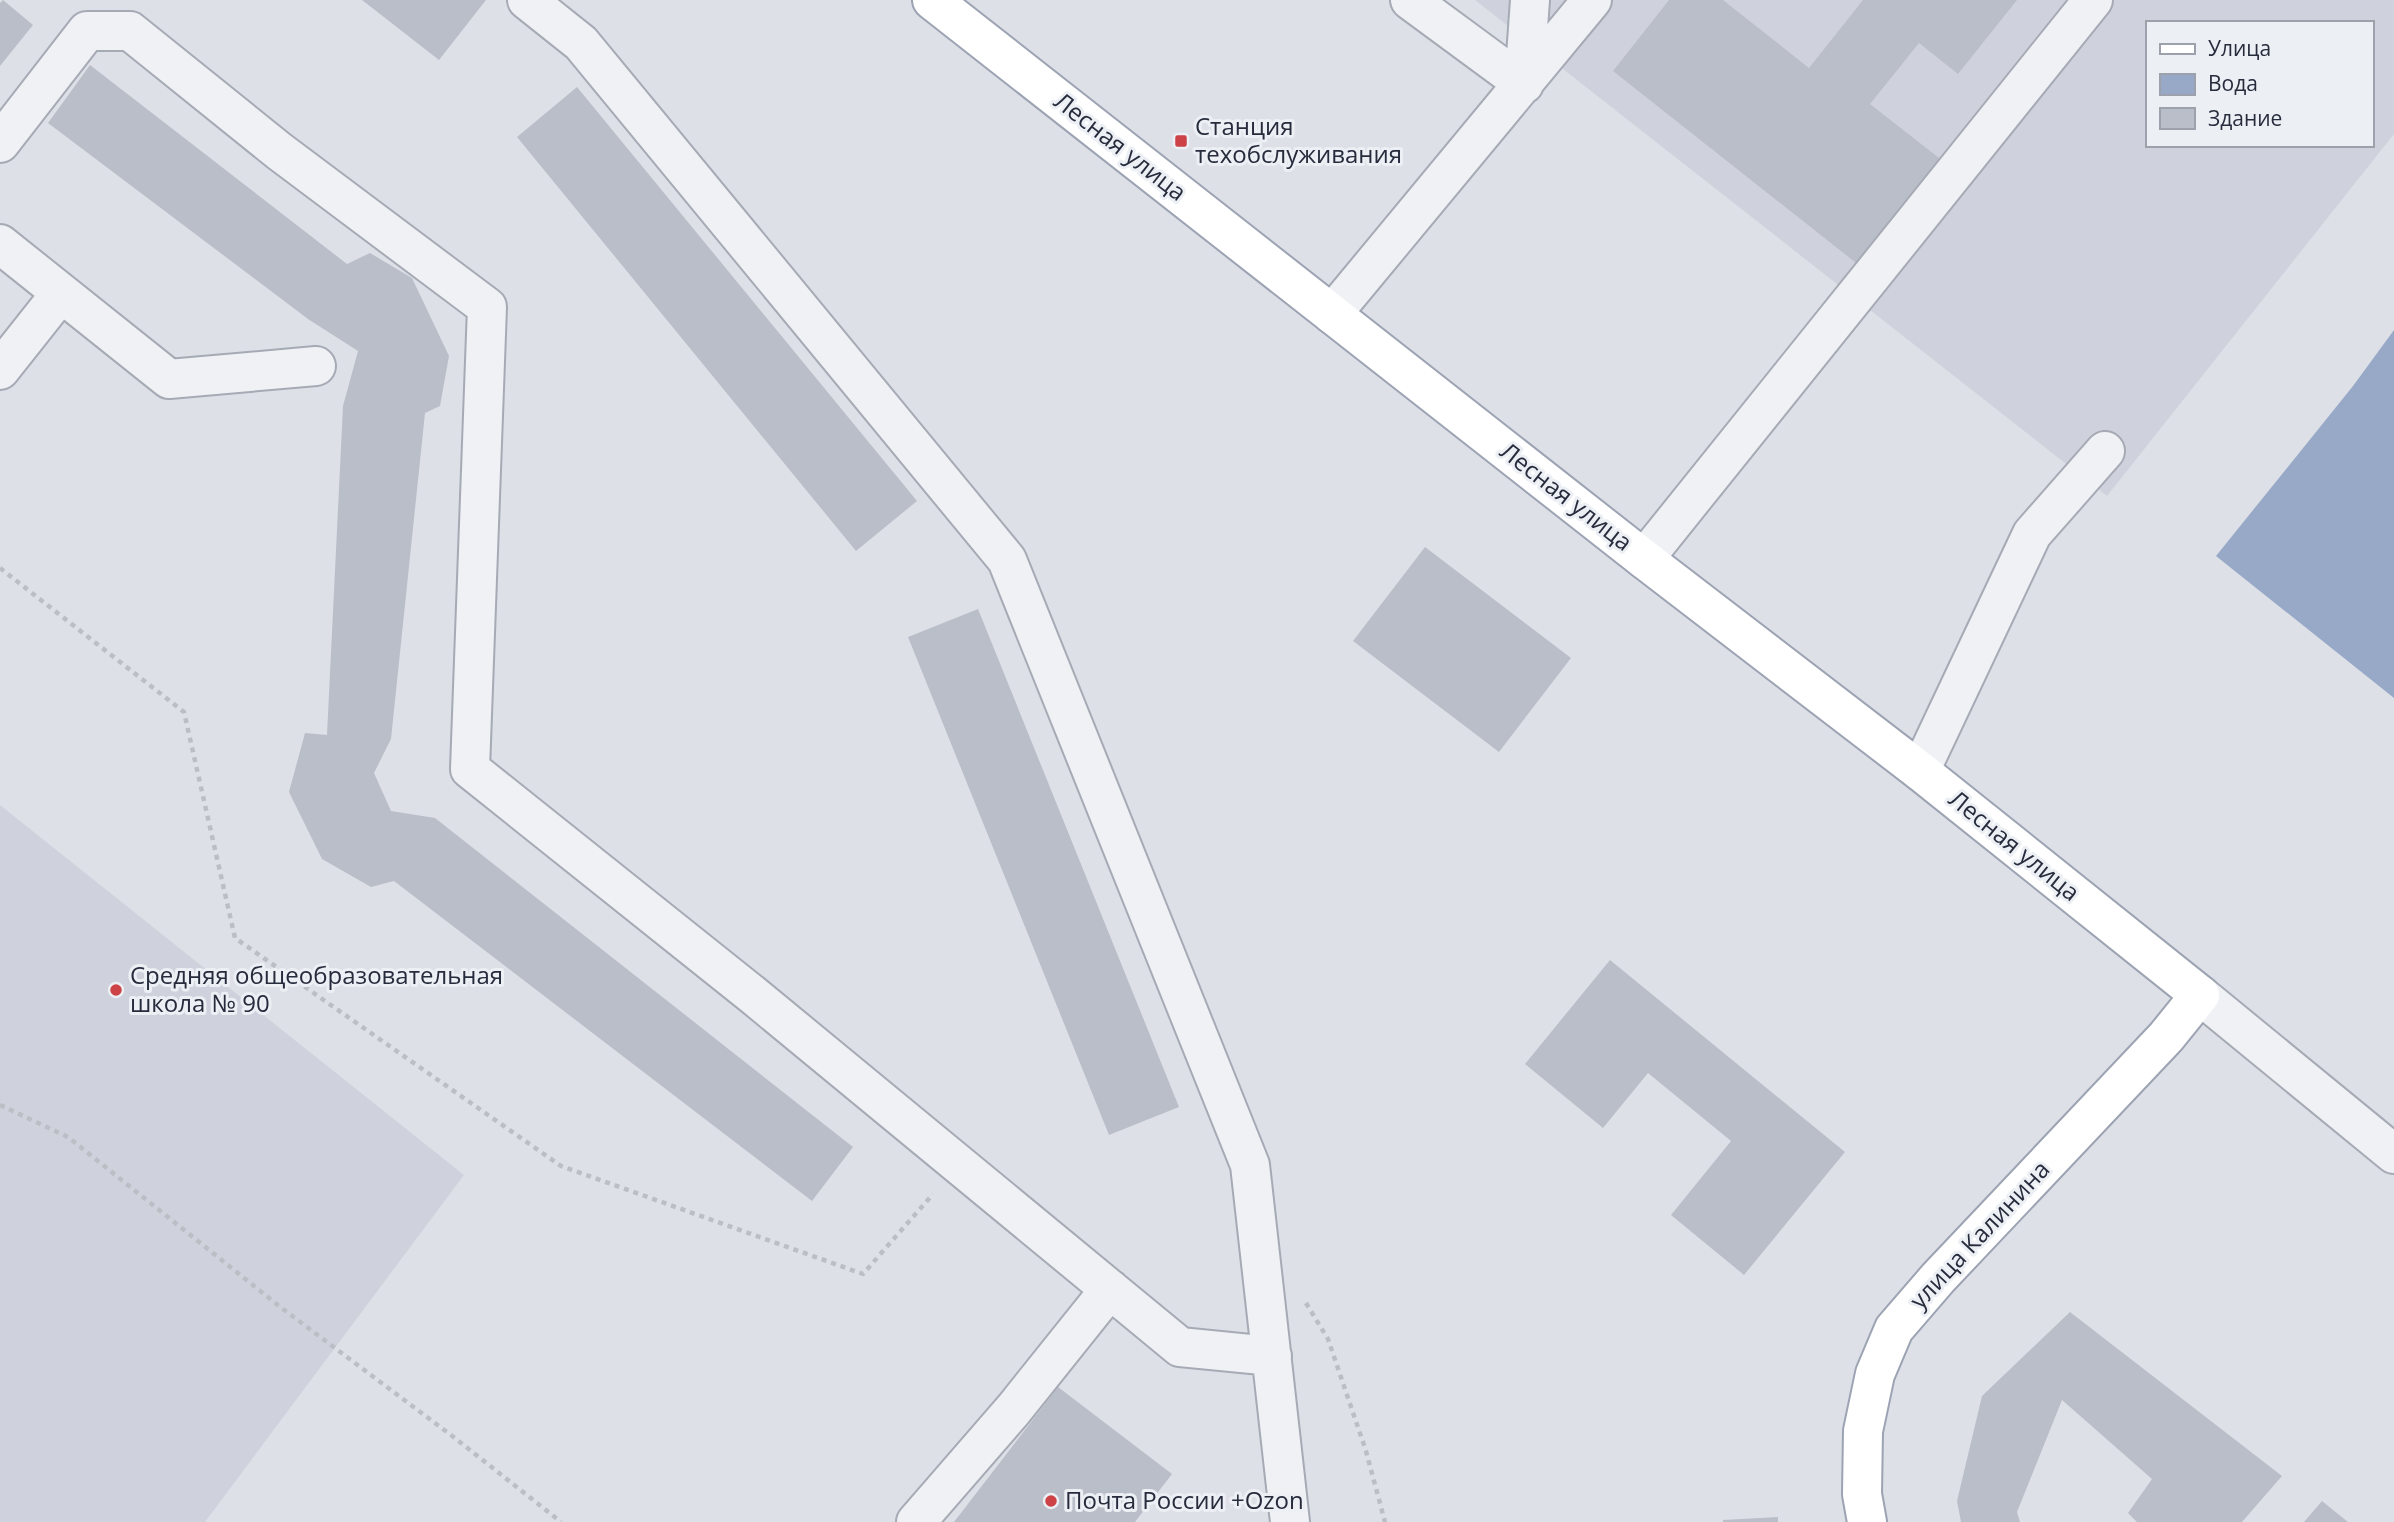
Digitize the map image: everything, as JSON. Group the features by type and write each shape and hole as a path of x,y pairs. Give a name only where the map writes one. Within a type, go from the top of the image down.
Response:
{"main road":[{"name":"Лесная улица","path":"932,0 1644,559 1920,771 2200,995"},
{"name":"улица Калинина","path":"1867,1522 1862,1494 1863,1431 1875,1374 1894,1329 1938,1278 2166,1037 2200,995"}],"street":[{"path":"527,0 581,43 1007,560 1250,1165 1290,1522"},
{"path":"1524,85 1530,0"},
{"path":"1332,314 1592,0"},
{"path":"1644,559 2093,0"},
{"path":"1416,2 1524,85"},
{"path":"0,143 87,31 130,32 279,151 487,307 470,769 753,995 1180,1347 1272,1356"},
{"path":"0,244 169,379 316,366"},
{"path":"0,370 61,293"},
{"path":"1920,771 2032,534 2105,451"},
{"path":"2200,995 2394,1154"},
{"path":"916,1522 1014,1409 1110,1289"}],"path":[{"path":"0,568 184,712 235,938 561,1166 863,1274 958,1165"},
{"path":"0,1105 68,1137 279,1306 451,1435 561,1522"},
{"path":"1299,1291 1328,1339 1366,1451 1385,1522"}],"shaded area":[{"path":"1475,0 2394,0 2394,134 2107,496"},
{"name":"Средняя общеобразовательная школа № 90","path":"0,805 464,1175 205,1522 0,1522"}],"water":[{"path":"2394,330 2394,698 2216,556 2353,386"}],"building":[{"path":"3,0 33,25 0,66 0,3"},
{"path":"362,0 486,0 439,60"},
{"path":"1669,0 1723,0 1809,68 1863,0 2017,0 1958,74 1919,43 1870,104 1948,165 1865,270 1613,71"},
{"path":"90,65 347,264 370,253 412,278 449,356 440,406 425,413 391,739 374,773 391,811 435,818 853,1147 812,1201 394,881 371,887 322,859 289,792 305,733 327,735 343,406 358,351 308,319 48,123"},
{"path":"577,87 917,501 856,551 517,137"},
{"path":"1425,547 1571,658 1499,752 1353,641"},
{"path":"978,609 1179,1107 1109,1135 908,637"},
{"path":"1610,960 1845,1152 1744,1275 1671,1215 1731,1141 1648,1073 1603,1128 1525,1064"},
{"path":"2070,1312 2282,1476 2242,1522 2137,1522 2128,1513 2152,1479 2062,1400 2017,1512 2020,1522 1961,1522 1957,1501 1982,1396"},
{"path":"1058,1387 1172,1474 1135,1522 954,1522"},
{"path":"2322,1501 2348,1522 2304,1522"},
{"path":"1778,1517 1778,1522 1723,1522 1723,1520"}],"place":[{"name":"Станция техобслуживания","path":"1181,141"},
{"name":"Средняя общеобразовательная школа № 90","path":"116,990"},
{"name":"Почта России +Ozon","path":"1051,1501"}]}
